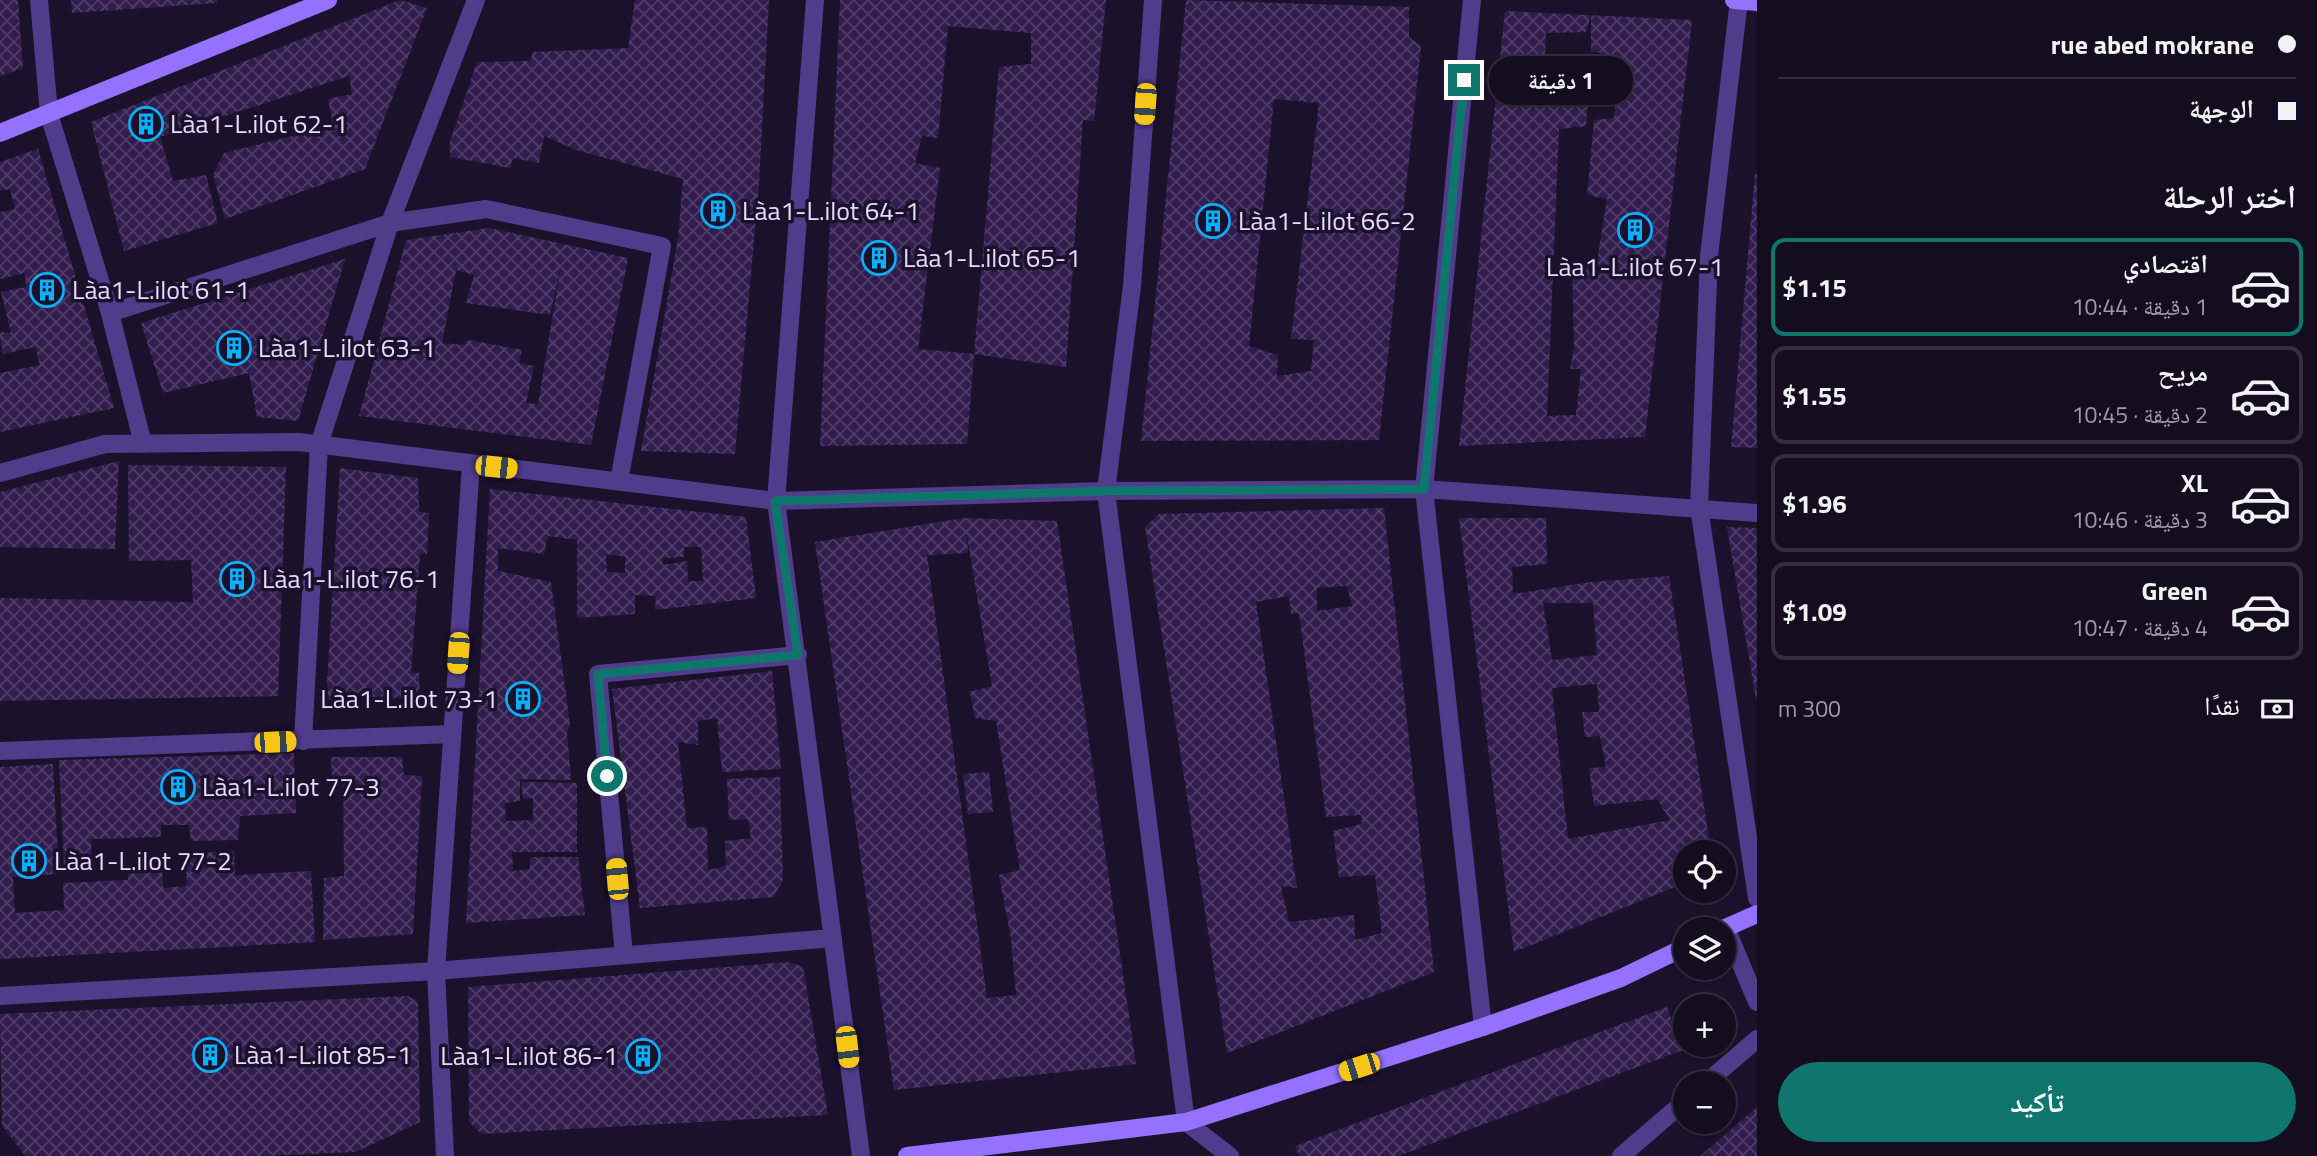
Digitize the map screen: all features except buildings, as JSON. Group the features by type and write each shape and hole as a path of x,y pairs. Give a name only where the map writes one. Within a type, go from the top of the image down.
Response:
{"street":[{"path":"39,0 48,114 110,313 143,444"},
{"path":"0,133 328,0"},
{"path":"303,741 318,444 390,223 476,0"},
{"path":"815,0 775,501 798,655 861,1156"},
{"path":"1153,0 1132,286 1106,491 1186,1122 1230,1156"},
{"path":"1472,0 1424,489 1483,1027"},
{"path":"1757,2 1737,0 1709,256 1699,508 1757,898"},
{"path":"110,313 390,223 486,209 662,246 619,481"},
{"path":"0,473 105,444 318,444 775,501 1106,491 1424,489 1757,513"},
{"path":"445,1156 436,971 471,464"},
{"path":"624,956 598,674 798,655"},
{"path":"0,751 452,734"},
{"path":"1736,924 1757,914"},
{"path":"0,996 436,971 833,938"},
{"path":"907,1156 1186,1122 1483,1027 1621,978 1673,953"},
{"path":"1736,954 1757,1002"},
{"path":"1720,1071 1757,1040"},
{"path":"1621,1156 1673,1111"}],"place":[{"name":"Làa1-L.ilot 62-1","path":"146,124"},
{"name":"Làa1-L.ilot 64-1","path":"718,211"},
{"name":"Làa1-L.ilot 66-2","path":"1213,221"},
{"name":"Làa1-L.ilot 67-1","path":"1635,230"},
{"name":"Làa1-L.ilot 65-1","path":"879,258"},
{"name":"Làa1-L.ilot 61-1","path":"47,290"},
{"name":"Làa1-L.ilot 63-1","path":"234,348"},
{"name":"Làa1-L.ilot 76-1","path":"237,579"},
{"name":"Làa1-L.ilot 73-1","path":"523,699"},
{"name":"Làa1-L.ilot 77-3","path":"178,787"},
{"name":"Làa1-L.ilot 77-2","path":"29,861"},
{"name":"Làa1-L.ilot 85-1","path":"210,1055"},
{"name":"Làa1-L.ilot 86-1","path":"643,1056"}],"route":[{"path":"607,776 598,674 798,655 775,501 1106,491 1424,489 1464,80"}]}
